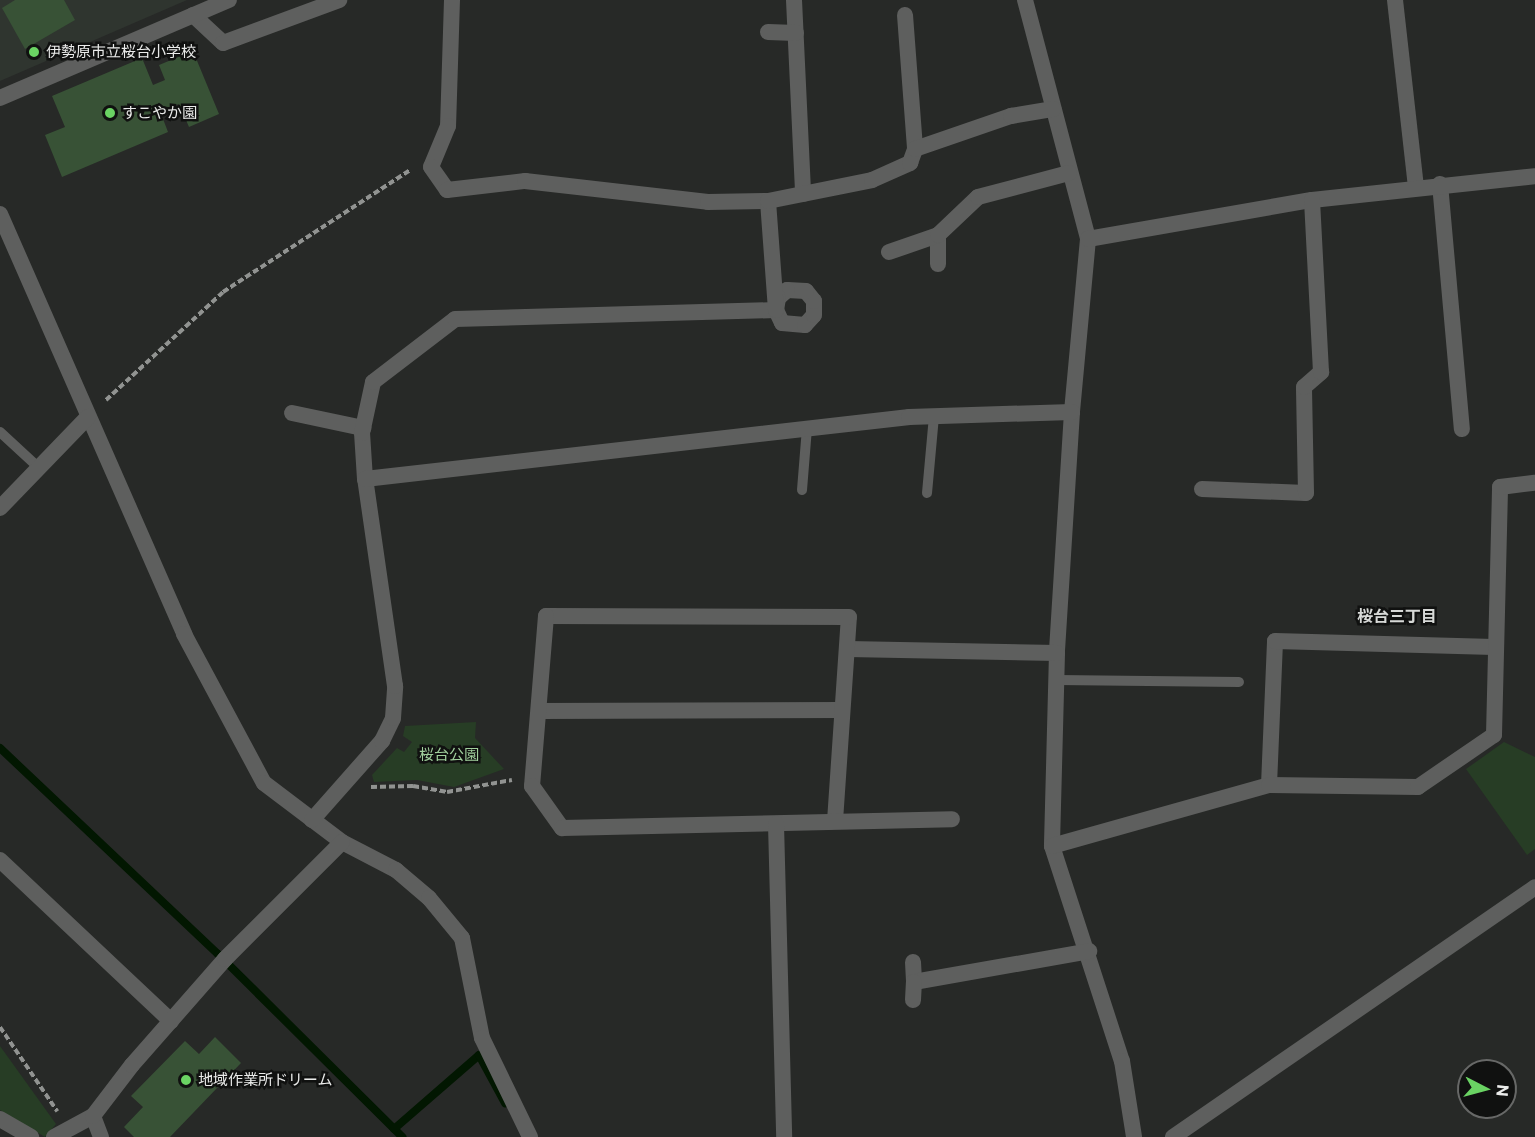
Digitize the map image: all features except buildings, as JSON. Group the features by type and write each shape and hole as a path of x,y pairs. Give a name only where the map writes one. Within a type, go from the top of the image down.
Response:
{"street":[{"path":"0,98 229,0"},
{"path":"193,15 223,43 339,0"},
{"path":"452,0 448,126 431,167 447,190 525,181 708,202 768,201 872,180 910,163 915,149 905,15"},
{"path":"794,0 803,194"},
{"path":"1025,0 1088,239 1072,412 1057,653 1052,846 1089,951 1122,1061 1134,1137"},
{"path":"1395,0 1416,186"},
{"path":"768,32 796,33"},
{"path":"915,149 1011,116 1053,109"},
{"path":"889,252 938,235 978,197 1069,173"},
{"path":"1088,239 1312,200 1416,186 1535,176"},
{"path":"1440,184 1462,429"},
{"path":"1202,489 1306,493 1304,387 1321,372 1312,200"},
{"path":"312,820 382,741 393,718 395,686 365,479 363,428 373,382 455,319 776,310 768,201"},
{"path":"0,214 4,235 184,634 264,783 342,842 396,870 429,898 462,938 482,1038 530,1137"},
{"path":"938,235 938,264"},
{"path":"365,479 807,428 934,416 1072,412"},
{"path":"292,413 363,428"},
{"path":"0,508 88,417"},
{"path":"1052,846 1269,785 1418,787 1494,735 1494,647 1500,487 1535,483"},
{"path":"835,821 849,616 546,616 532,786 562,828 952,819"},
{"path":"1269,785 1275,641 1494,647"},
{"path":"848,649 1057,653"},
{"path":"539,711 842,710"},
{"path":"776,824 784,1137"},
{"path":"54,1137 93,1116 225,959 342,842"},
{"path":"0,860 171,1022"},
{"path":"1173,1137 1535,887"},
{"path":"915,982 1089,951"},
{"path":"913,1000 914,962"},
{"path":"93,1116 101,1137"},
{"path":"0,1119 31,1137"}],"lane":[{"path":"927,493 934,416"},
{"path":"802,490 807,428"},
{"path":"0,432 39,468"},
{"path":"1057,680 1239,682"}],"path":[{"path":"88,417 223,292 380,186 410,170 431,167"},
{"path":"341,788 413,786 447,792 533,775"},
{"path":"0,1027 69,1129"}],"shaded area":[{"name":"伊勢原市立桜台小学校","path":"0,0 187,0 0,81"}],"green space":[{"name":"桜台公園","path":"476,722 475,738 504,769 454,787 417,780 374,782 372,775 397,748 404,752 412,742 403,736 405,726"},
{"path":"1504,742 1535,757 1535,849 1527,855 1466,769"},
{"path":"0,1046 56,1124 45,1137 0,1110"}],"waterway":[{"path":"0,748 218,954 402,1137"},
{"path":"394,1129 479,1055 505,1103"}],"place":[{"name":"伊勢原市立桜台小学校","path":"34,52"},
{"name":"すこやか園","path":"110,113"},
{"name":"地域作業所ドリーム","path":"186,1080"}],"district":[{"name":"桜台三丁目","path":"1397,616"}]}
